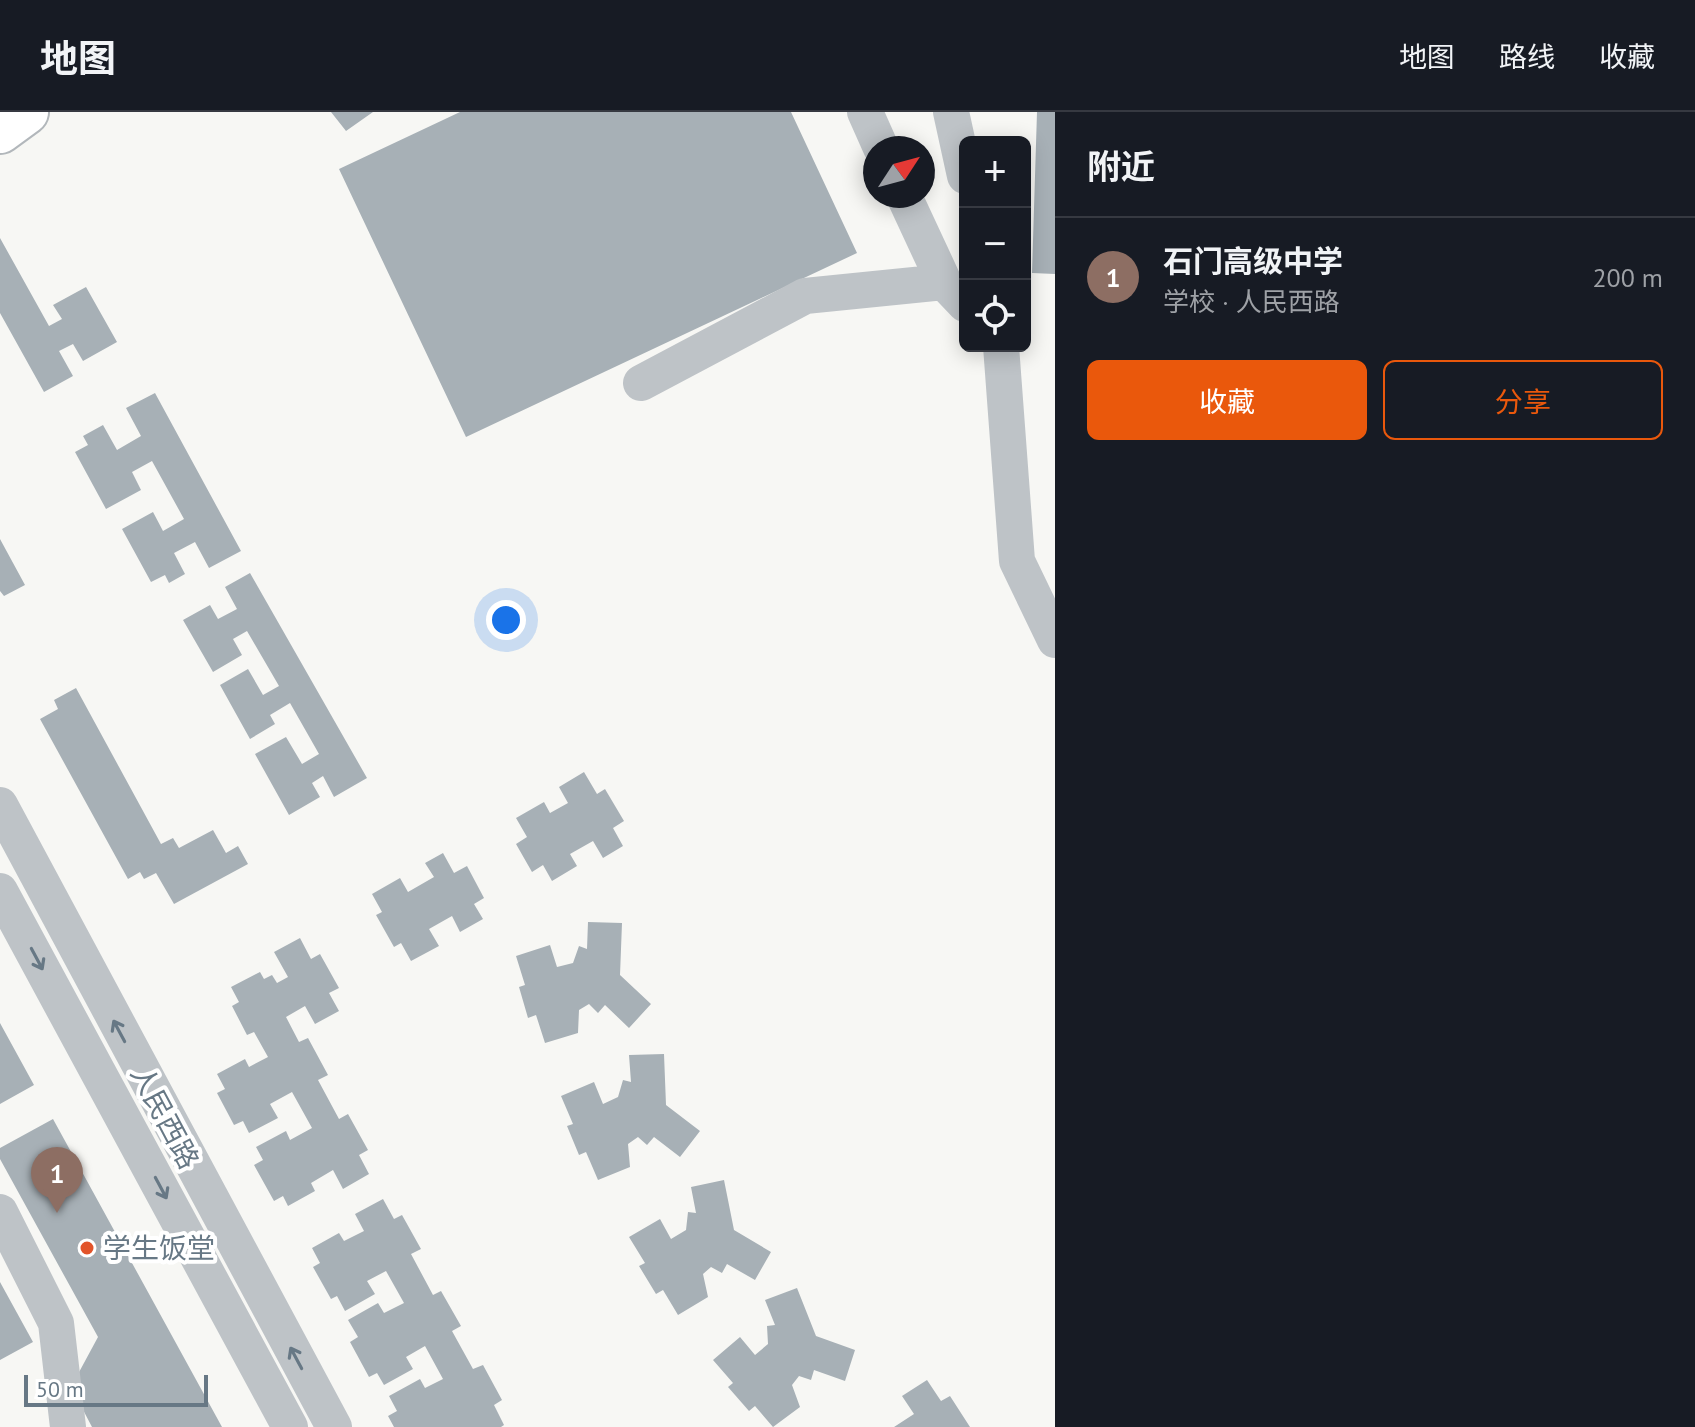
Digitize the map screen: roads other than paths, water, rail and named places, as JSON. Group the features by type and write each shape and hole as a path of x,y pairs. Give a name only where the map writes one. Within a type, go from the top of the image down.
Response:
{"main road":[{"path":"0,131 26,112"}],"street":[{"path":"865,112 876,136"},
{"path":"951,112 959,149"},
{"path":"641,383 805,296 954,293 910,208"},
{"path":"1001,352 1017,561 1055,640"},
{"name":"人民西路","path":"0,805 334,1427"},
{"path":"0,891 290,1427"},
{"path":"0,1212 56,1323 68,1427"}],"place":[{"name":"石门高级中学","path":"57,1213"},
{"name":"学生饭堂","path":"87,1248"}]}
